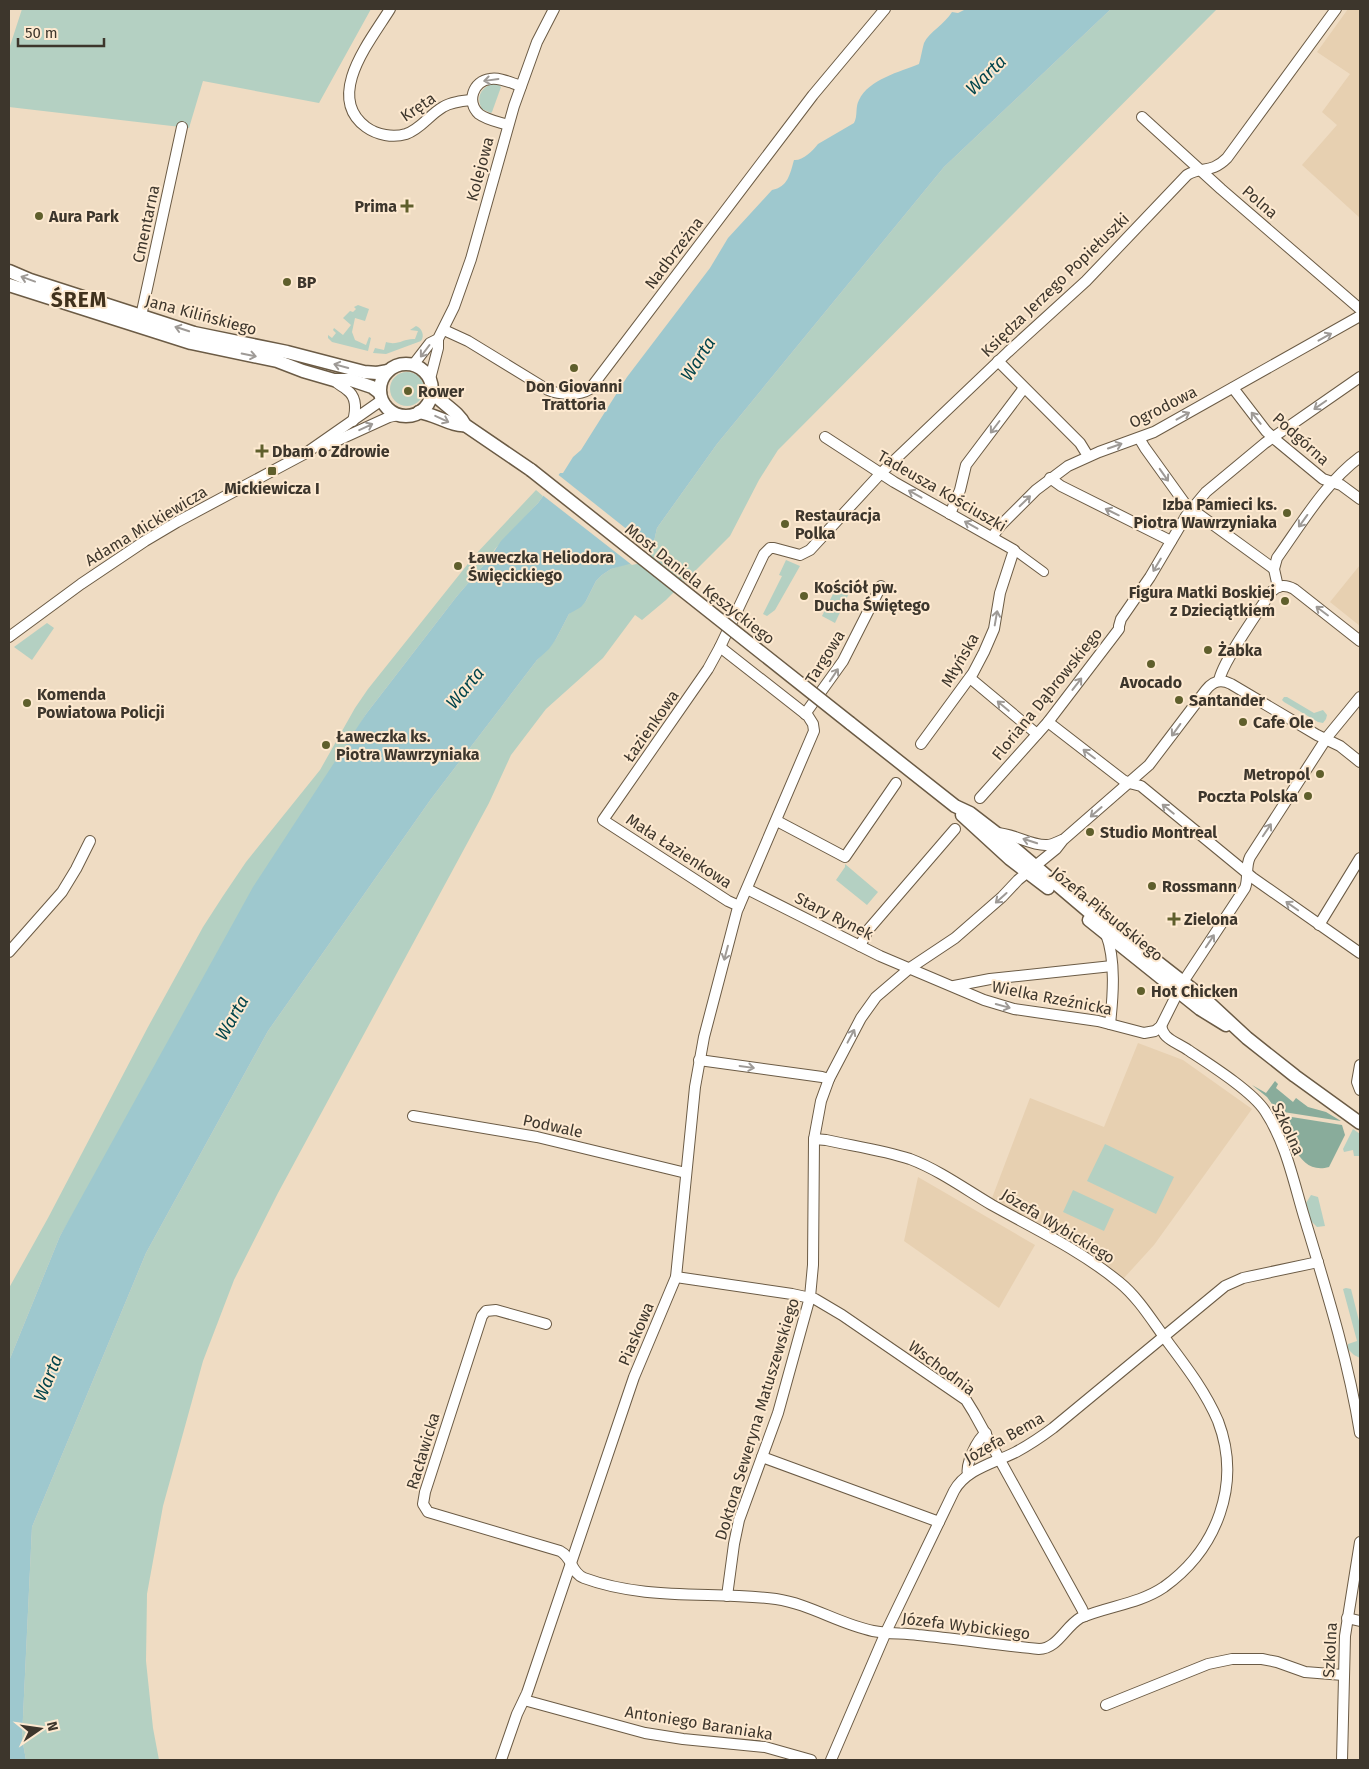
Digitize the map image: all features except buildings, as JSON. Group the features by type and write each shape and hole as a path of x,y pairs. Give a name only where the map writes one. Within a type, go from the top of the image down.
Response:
{"street":[{"name":"Kręta","path":"390,9 349,82 351,105 361,123 370,130 382,135 404,134 420,126 442,108 472,100"},
{"name":"Kolejowa","path":"431,386 441,334 467,271 508,125 539,36 554,9"},
{"name":"Nadbrzeżna","path":"441,334 468,341 548,390 576,393 590,389 813,95 885,9"},
{"name":"Księdza Jerzego Popiełuszki","path":"800,555 810,550 881,474 998,361 1086,281 1187,175 1215,168 1227,158 1336,9"},
{"path":"508,125 481,115 475,108 472,95 477,86 488,79 497,79 521,86"},
{"name":"Polna","path":"1142,117 1201,171 1360,309"},
{"name":"Cmentarna","path":"137,321 182,127"},
{"name":"Jana Kilińskiego","path":"9,271 206,346 277,361 334,380 356,382 372,387 381,396"},
{"name":"Jana Kilińskiego","path":"9,285 137,321 287,352 364,372 377,373 388,371"},
{"name":"Ogrodowa","path":"992,537 1000,525 1050,478 1068,466 1088,456 1154,432 1360,316"},
{"name":"Kolejowa","path":"413,365 430,343 441,334"},
{"path":"998,361 1080,443 1088,456"},
{"path":"419,412 438,417 455,425 465,425 461,418 441,402 420,368 404,364 396,366 383,377 381,396 391,411 405,416 419,412 426,407 430,400 431,386"},
{"name":"Floriana Dąbrowskiego","path":"980,798 1048,722 1119,629 1121,619 1150,577 1191,508 1200,498 1224,475 1273,437 1360,377"},
{"name":"Jana Kilińskiego","path":"334,380 348,390 354,398 356,406 354,420"},
{"path":"950,514 960,490 966,465 1024,388"},
{"name":"Podgórna","path":"1233,388 1273,437 1323,479 1341,485 1360,499"},
{"name":"Adama Mickiewicza","path":"9,637 81,584 158,534 306,453 354,420 381,396"},
{"name":"Adama Mickiewicza","path":"306,453 398,414"},
{"name":"Most Daniela Kęszyckiego","path":"465,425 530,470 850,723"},
{"name":"Tadeusza Kościuszki","path":"825,438 894,482 1014,550 1044,572"},
{"path":"1139,438 1182,500 1274,569"},
{"path":"1278,587 1274,569 1277,558 1332,482 1360,457"},
{"path":"1050,478 1061,486 1171,541"},
{"name":"Łazienkowa","path":"603,820 694,690 720,647 766,551 770,548 778,548 800,555"},
{"name":"Młyńska","path":"921,744 970,678 981,659 992,634 1000,593 1014,550"},
{"name":"Targowa","path":"805,714 840,666 881,586"},
{"path":"1360,641 1294,589 1285,586 1278,587 1267,598 1220,674 1219,681 1231,684 1326,740 1340,746 1360,762"},
{"path":"720,647 805,714 813,724 813,734 739,906"},
{"path":"970,678 1037,734"},
{"name":"Doktora Seweryna Matuszewskiego","path":"726,1596 738,1526 778,1413 810,1297 814,1139 821,1101 829,1079 866,1009 881,992 910,968 955,938 1149,765 1208,687 1219,681"},
{"path":"1161,1026 1180,987 1245,888 1247,864 1250,857 1326,740 1360,697"},
{"path":"1048,722 1129,783 1142,786 1246,873 1360,953"},
{"name":"Józefa Piłsudskiego","path":"850,723 955,806 970,814 996,833 1106,934 1180,987 1206,1000 1247,1038 1301,1081 1357,1120"},
{"path":"778,817 845,857 896,783"},
{"name":"Józefa Piłsudskiego","path":"955,806 975,828 1010,859 1048,878 1088,911 1120,933 1180,987"},
{"name":"Mała Łazienkowa","path":"603,820 728,901 739,906"},
{"path":"860,946 868,930 955,829"},
{"path":"996,833 1009,834 1043,845 1051,845 1063,840"},
{"path":"9,952 62,892 90,841"},
{"path":"1319,925 1360,858"},
{"name":"Stary Rynek","path":"747,889 860,946 910,968"},
{"name":"Piaskowa","path":"501,1760 517,1714 524,1700 642,1357 676,1277 699,1060 739,906"},
{"path":"1106,934 1112,966 1110,1024"},
{"path":"954,986 990,979 1112,966"},
{"name":"Wielka Rzeźnicka","path":"910,968 976,997 1005,1006 1091,1020 1144,1033 1155,1031 1161,1026"},
{"name":"Szkolna","path":"1161,1026 1167,1037 1243,1089 1264,1108 1276,1131 1318,1262 1347,1371 1360,1433"},
{"path":"699,1060 829,1079"},
{"path":"1360,1065 1358,1082 1360,1090"},
{"name":"Podwale","path":"413,1116 552,1140 686,1173"},
{"name":"Józefa Wybickiego","path":"570,1562 574,1570 581,1577 612,1586 655,1593 786,1601 863,1628 1042,1650 1052,1646 1074,1623 1085,1616 1148,1596 1172,1581 1188,1567 1206,1544 1222,1508 1226,1488 1224,1442 1218,1423 1199,1384 1156,1324 1126,1288 1091,1261 1058,1240 908,1158 814,1139"},
{"name":"Józefa Bema","path":"831,1760 886,1632 957,1486 968,1475 1029,1444 1053,1428 1213,1294 1231,1283 1244,1278 1318,1262"},
{"name":"Wschodnia","path":"676,1277 810,1297 832,1308 962,1397 971,1406 1085,1616"},
{"name":"Racławicka","path":"546,1324 496,1310 489,1310 484,1313 428,1483 423,1504 425,1509 432,1515 503,1533 560,1551 566,1555 570,1562"},
{"path":"968,1475 967,1470 970,1459 980,1438 986,1433"},
{"path":"762,1457 939,1522"},
{"name":"Szkolna","path":"1342,1760 1344,1645 1360,1542"},
{"path":"1347,1618 1360,1622"},
{"path":"1106,1705 1208,1664 1224,1660 1262,1659 1305,1672 1343,1675"},
{"name":"Antoniego Baraniaka","path":"524,1700 645,1733 765,1748 811,1760"}],"shaded area":[{"path":"1348,9 1360,9 1360,218 1302,165 1337,125 1322,112 1350,74 1317,52"},
{"path":"1360,565 1360,626 1330,602"},
{"path":"1138,1043 1183,1060 1252,1109 1154,1245 1124,1278 1090,1254 992,1198 1030,1098 1104,1127"},
{"path":"918,1177 1035,1245 999,1308 904,1241"}],"green space":[{"path":"22,9 371,9 319,103 203,81 189,128 9,107 9,49"},
{"path":"1111,9 1217,9 778,450 759,480 730,536 666,600 642,620 635,615 603,658 546,709 511,755 489,803 278,1193 234,1280 203,1361 163,1506 147,1594 146,1661 153,1728 159,1760 26,1760 22,1738 32,1527 146,1253 268,1031 431,799 537,660 556,639 569,614 586,601 596,581 611,569 623,565 653,546 657,528 717,444 944,167"},
{"path":"491,84 498,84 501,87 491,113 482,109 479,98 484,88"},
{"path":"358,305 369,309 365,321 355,318 352,332 355,340 366,345 369,337 371,338 368,351 332,342 328,338 328,335 332,338 336,333 333,330 334,328 343,335 351,325 343,318 350,311 353,312 356,309 354,307"},
{"path":"416,326 422,332 423,337 421,341 386,354 373,353 375,348 384,350 386,342 394,343 415,339 418,331 410,330"},
{"path":"407,372 419,377 424,389 419,401 407,406 395,401 390,389 395,377"},
{"path":"536,490 543,496 538,503 495,549 366,714 60,1236 9,1361 9,1288 203,927 246,862 320,770 368,689 475,555"},
{"path":"786,560 800,566 775,610 767,616 763,614 782,576 779,575"},
{"path":"838,584 850,591 835,623 822,616"},
{"path":"47,623 54,628 32,660 14,647"},
{"path":"1284,697 1314,713 1323,710 1327,715 1326,719 1323,723 1318,722 1284,702 1282,700"},
{"path":"845,864 878,892 867,905 836,880"},
{"path":"1275,1081 1278,1084 1276,1088 1293,1102 1296,1098 1308,1107 1326,1112 1341,1121 1277,1111 1267,1097 1252,1085 1266,1093"},
{"path":"1279,1115 1342,1125 1345,1135 1329,1167 1318,1168 1302,1160 1291,1143"},
{"path":"1353,1129 1360,1134 1360,1156 1354,1156 1353,1150 1344,1152 1343,1149"},
{"path":"1105,1144 1174,1177 1156,1214 1087,1181"},
{"path":"1073,1190 1114,1209 1104,1231 1063,1212"},
{"path":"1311,1195 1318,1197 1325,1226 1317,1227 1311,1221 1306,1203"},
{"path":"1343,1289 1351,1289 1360,1325 1360,1358 1347,1348 1348,1344 1357,1341"}],"water":[{"name":"Warta","path":"966,9 1111,9 944,167 717,444 657,528 649,555 640,561 611,569 596,581 586,601 581,607 569,614 549,649 537,660 431,799 268,1031 146,1253 32,1527 22,1738 26,1760 9,1760 9,1361 60,1236 253,887 366,714 457,596 489,559 501,541 538,503 560,473 563,473 573,457 581,450 627,377 710,268 728,238 772,190 785,183 790,175 794,160 804,157 818,144 854,123 858,103 864,93 877,81 919,64 926,39 952,12 958,13"}],"pier":[{"path":"556,473 653,550 651,556 641,563 632,565 541,494"}],"place":[{"name":"Prima","path":"407,206"},
{"name":"Aura Park","path":"39,216"},
{"name":"BP","path":"287,282"},
{"name":"Don Giovanni Trattoria","path":"574,368"},
{"name":"Rower","path":"408,391"},
{"name":"Dbam o Zdrowie","path":"262,451"},
{"name":"Mickiewicza I","path":"272,471"},
{"name":"Izba Pamieci ks. Piotra Wawrzyniaka","path":"1287,513"},
{"name":"Restauracja Polka","path":"785,524"},
{"name":"Ławeczka Heliodora Święcickiego","path":"458,566"},
{"name":"Kościół pw. Ducha Świętego","path":"804,596"},
{"name":"Figura Matki Boskiej z Dzieciątkiem","path":"1285,601"},
{"name":"Żabka","path":"1208,650"},
{"name":"Avocado","path":"1151,664"},
{"name":"Santander","path":"1179,700"},
{"name":"Komenda Powiatowa Policji","path":"27,703"},
{"name":"Cafe Ole","path":"1243,722"},
{"name":"Ławeczka ks. Piotra Wawrzyniaka","path":"326,745"},
{"name":"Metropol","path":"1320,774"},
{"name":"Poczta Polska","path":"1308,796"},
{"name":"Studio Montreal","path":"1090,832"},
{"name":"Rossmann","path":"1152,886"},
{"name":"Zielona","path":"1174,919"},
{"name":"Hot Chicken","path":"1141,991"}],"district":[{"name":"ŚREM","path":"79,300"}]}
